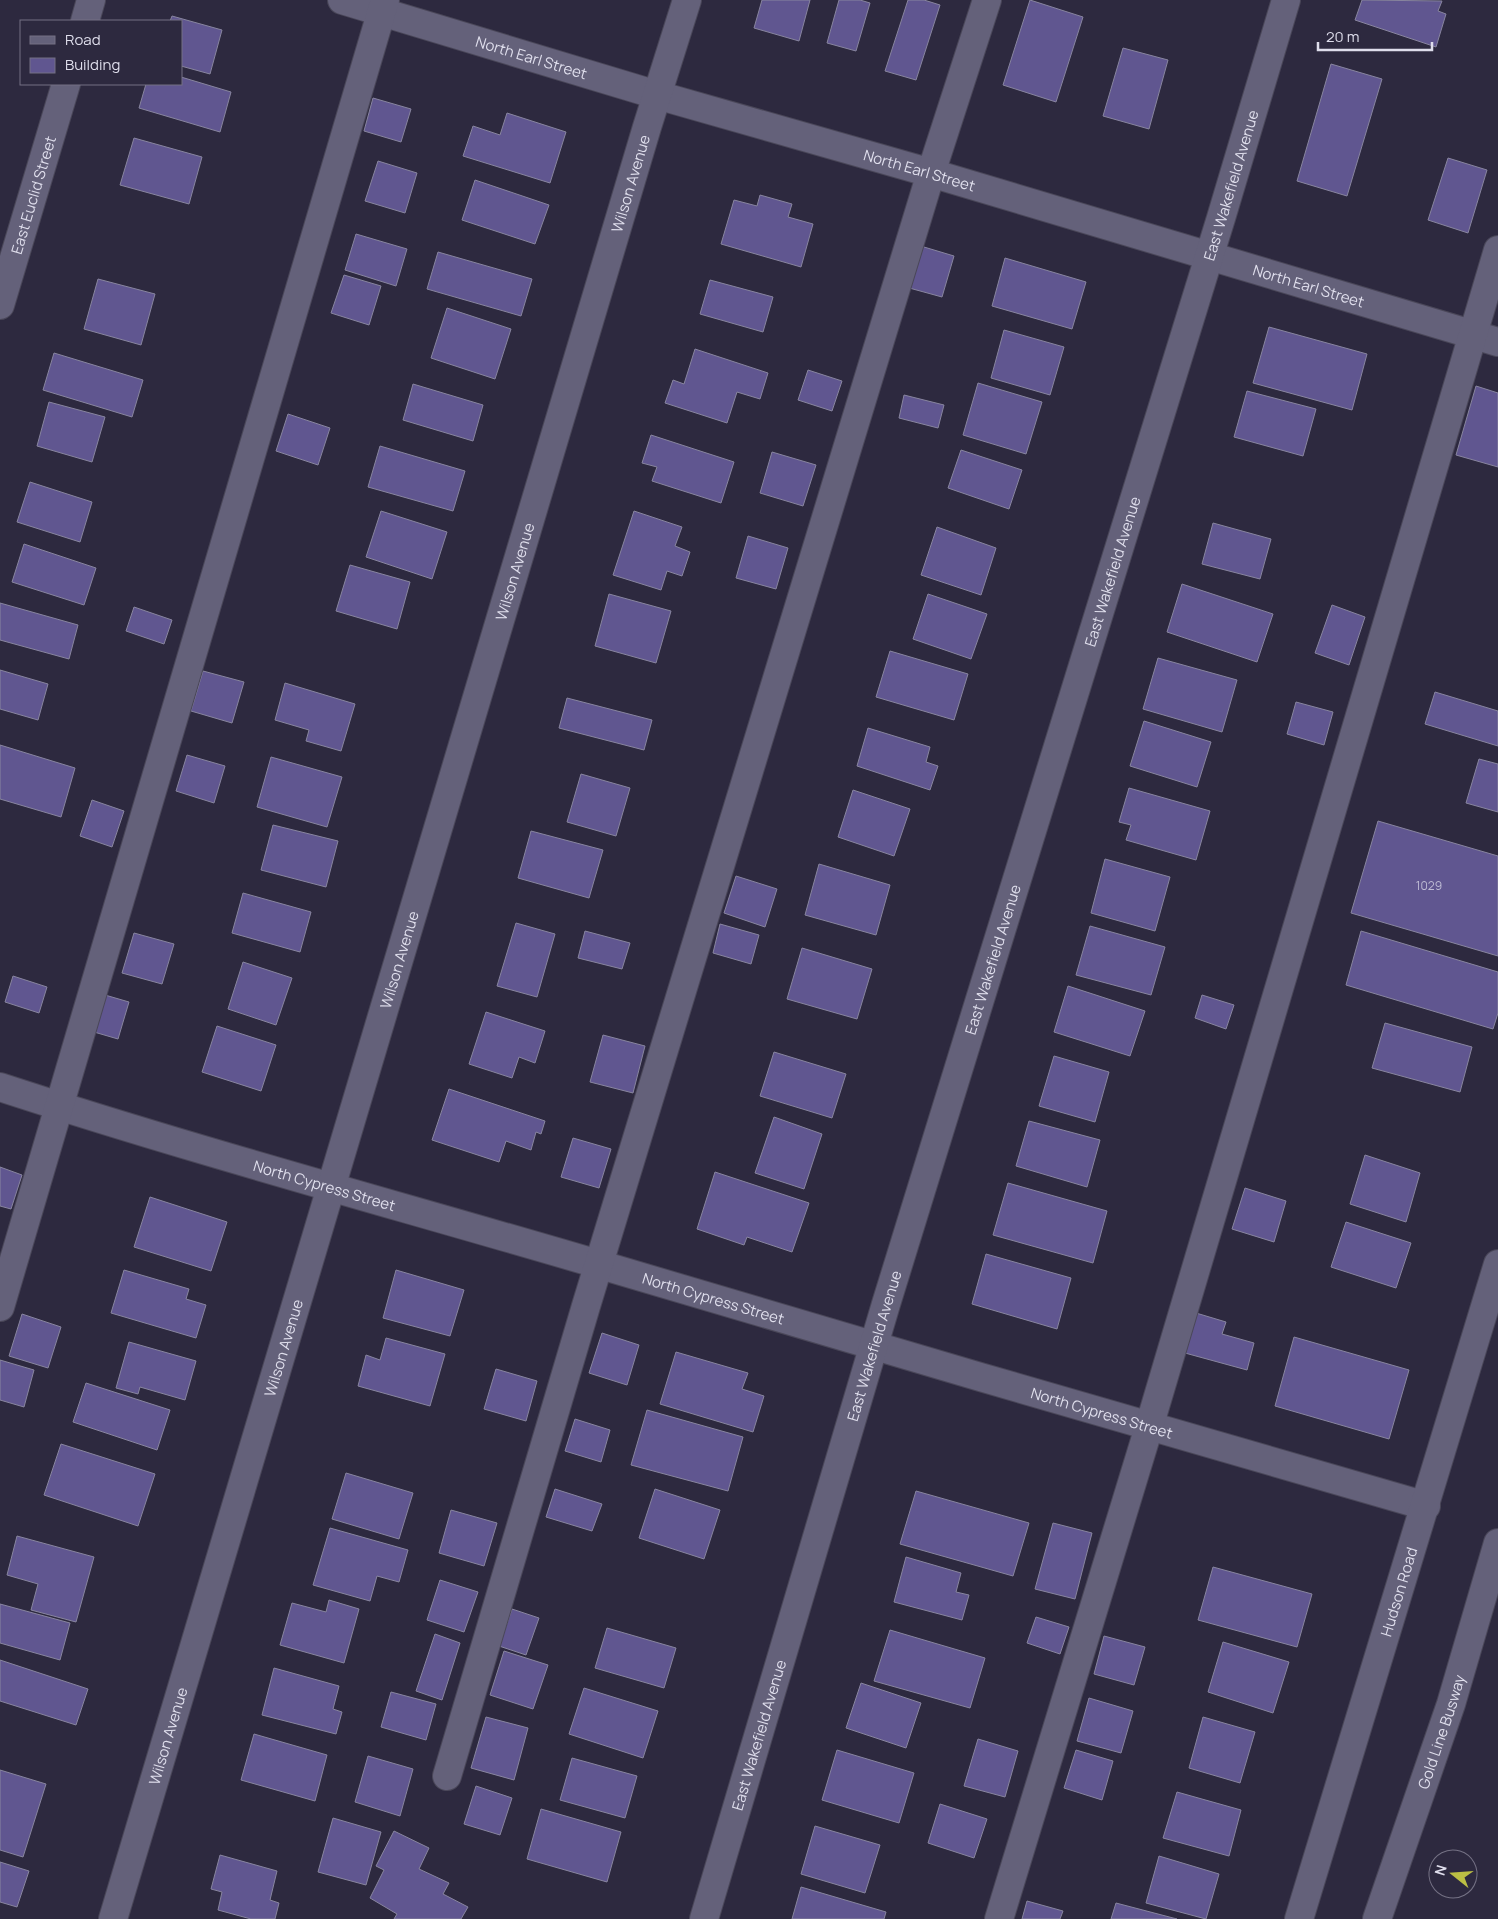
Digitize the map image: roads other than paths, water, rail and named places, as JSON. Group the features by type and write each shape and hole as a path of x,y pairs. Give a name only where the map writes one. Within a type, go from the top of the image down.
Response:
{"street":[{"path":"85,20 91,0"},
{"name":"North Earl Street","path":"342,0 383,6 657,95 1498,342"},
{"name":"Wilson Avenue","path":"113,1919 657,95 688,0"},
{"path":"447,1776 599,1265 931,174 987,0"},
{"name":"East Wakefield Avenue","path":"704,1919 873,1347 1286,0"},
{"path":"0,1307 383,6"},
{"name":"East Euclid Street","path":"0,305 66,85"},
{"path":"1000,1919 1149,1427 1498,250"},
{"name":"North Cypress Street","path":"0,1088 873,1347 1426,1506"},
{"name":"Hudson Road","path":"1299,1919 1498,1264"},
{"name":"Gold Line Busway","path":"1377,1919 1452,1704 1498,1543"}]}
